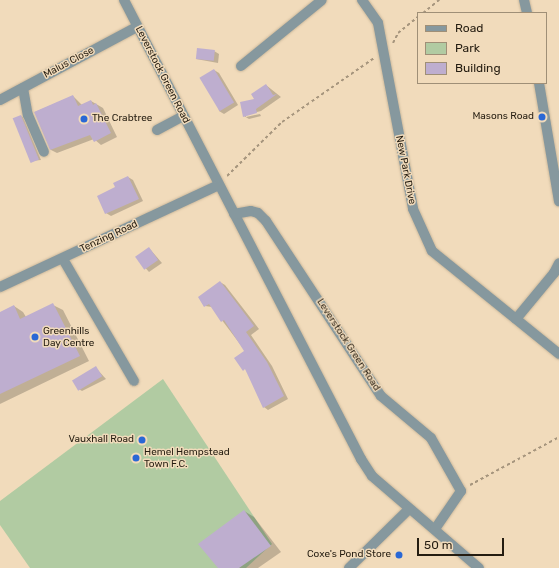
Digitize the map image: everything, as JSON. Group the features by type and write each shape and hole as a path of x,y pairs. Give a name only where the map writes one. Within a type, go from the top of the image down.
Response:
{"street":[{"name":"Leverstock Green Road","path":"124,0 217,186 234,214 361,459 372,476 409,509 435,528 479,568"},
{"path":"241,66 322,0"},
{"name":"New Park Drive","path":"362,0 378,23 413,209 432,251 559,354"},
{"path":"524,0 527,12"},
{"name":"Malus Close","path":"0,100 137,27"},
{"path":"539,84 559,201"},
{"path":"23,88 28,115 44,152"},
{"path":"157,130 183,116"},
{"name":"Tenzing Road","path":"0,287 217,186"},
{"name":"Leverstock Green Road","path":"234,214 251,211 258,213 266,220 381,396 431,438 461,491"},
{"path":"63,259 134,380"},
{"path":"516,319 557,275 559,263"},
{"path":"435,528 461,491"},
{"path":"350,568 409,509"}],"path":[{"path":"424,12 439,0"},
{"path":"217,186 282,122 370,59 388,53 398,33 417,18"},
{"path":"461,491 559,437"}],"green space":[{"name":"Vauxhall Road","path":"163,379 272,544 246,568 30,568 0,525 0,501"}],"building":[{"path":"197,48 215,50 214,61 196,59"},
{"path":"214,69 234,102 220,111 199,78"},
{"path":"266,84 273,95 277,94 256,109 257,113 243,117 240,102 254,99 251,94"},
{"path":"73,95 78,106 91,100 93,105 96,103 111,133 94,142 90,135 50,150 34,112"},
{"path":"21,115 39,160 31,163 13,118"},
{"path":"128,176 139,199 105,214 97,196 115,187 113,183"},
{"path":"149,247 158,260 144,270 135,257"},
{"path":"220,281 254,326 246,332 267,362 284,396 263,408 245,369 243,371 234,358 244,351 224,320 221,322 209,304 204,307 198,297"},
{"name":"Greenhills Day Centre","path":"53,303 80,356 0,394 0,312 14,305 20,319"},
{"path":"96,366 102,376 78,391 72,380"},
{"path":"244,510 271,546 239,568 218,568 198,544"}],"place":[{"name":"Masons Road","path":"542,117"},
{"name":"The Crabtree","path":"84,119"},
{"name":"Greenhills Day Centre","path":"35,337"},
{"name":"Vauxhall Road","path":"142,440"},
{"name":"Hemel Hempstead Town F.C.","path":"136,458"},
{"name":"Coxe's Pond Store","path":"399,555"}]}
